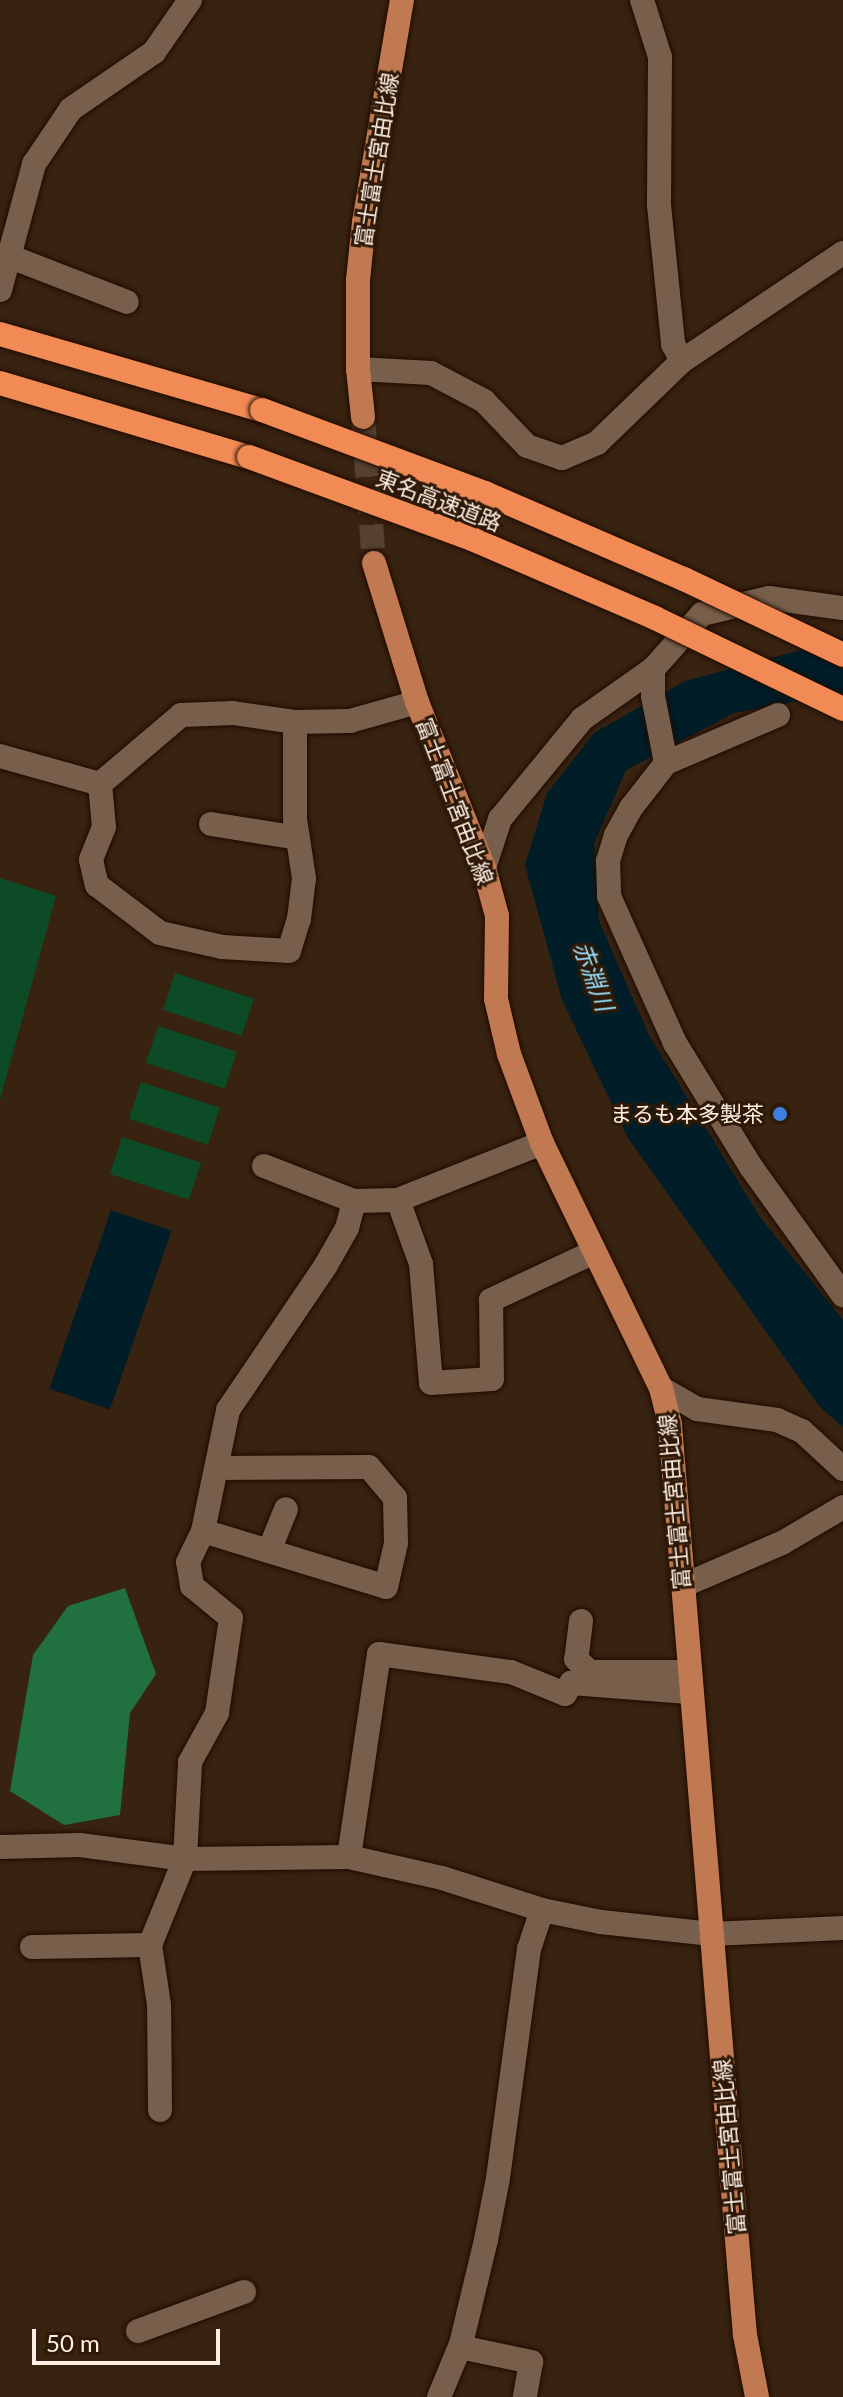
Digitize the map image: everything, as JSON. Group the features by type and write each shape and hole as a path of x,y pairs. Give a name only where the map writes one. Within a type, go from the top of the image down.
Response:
{"highway":[{"name":"東名高速道路","path":"0,334 262,410 485,493 684,579 843,655"},
{"name":"東名高速道路","path":"0,383 249,457 472,539 655,618 843,709"}],"main road":[{"name":"富士富士宮由比線","path":"363,417 358,369 358,280 364,222 402,0"},
{"name":"富士富士宮由比線","path":"374,563 417,702 484,868 497,916 496,999 509,1054 542,1143 661,1388 670,1425 745,2335 757,2397"}],"street":[{"path":"1,286 5,257 34,164 71,109 154,52 190,0"},
{"path":"642,0 660,57 659,205 673,344 682,361"},
{"path":"358,369 431,373 484,401 527,446 562,458 597,443 682,361 843,253"},
{"path":"5,257 127,302"},
{"path":"484,868 500,819 582,719 653,669 702,614 769,598 843,608"},
{"path":"653,669 653,696 666,763"},
{"path":"100,784 181,715 233,713 295,722 350,721 417,702"},
{"path":"778,715 666,763 631,808 616,835 608,861 609,896 675,1043 751,1167 843,1295"},
{"path":"100,784 104,827 91,860 97,885 160,933 222,947 289,951 299,919 304,878 298,838 295,722"},
{"path":"0,756 100,784"},
{"path":"211,824 298,838"},
{"path":"264,1166 354,1201 398,1200 542,1143"},
{"path":"398,1200 421,1264 431,1383 492,1379 491,1300 594,1252"},
{"path":"160,2110 159,2005 150,1945 185,1859 190,1762 217,1713 231,1618 192,1586 188,1562 203,1531 228,1410 326,1265 347,1228 354,1201"},
{"path":"661,1388 697,1409 777,1420 802,1431 843,1469"},
{"path":"203,1531 386,1587 396,1543 395,1498 369,1467 217,1468"},
{"path":"682,1586 782,1543 843,1507"},
{"path":"269,1551 286,1509"},
{"path":"581,1621 576,1659 590,1672 689,1682"},
{"path":"349,1857 379,1654 511,1672 565,1694 571,1683 689,1682"},
{"path":"0,1847 80,1845 185,1859 349,1857 442,1878 542,1910 601,1922 711,1934 843,1928"},
{"path":"439,2397 460,2347 498,2178 529,1949 542,1910"},
{"path":"32,1947 150,1945"},
{"path":"138,2331 244,2292"},
{"path":"460,2347 531,2362 525,2397"}],"green space":[{"path":"0,878 56,896 0,1100"},
{"path":"175,973 254,999 242,1036 163,1010"},
{"path":"158,1026 237,1052 225,1089 146,1063"},
{"path":"141,1082 220,1108 208,1145 129,1119"},
{"path":"122,1137 201,1163 189,1200 110,1174"},
{"path":"125,1588 156,1674 130,1713 120,1815 64,1825 10,1791 33,1655 68,1606"}],"water":[{"name":"赤淵川","path":"843,639 843,693 734,713 626,770 594,844 599,921 649,1035 760,1217 843,1320 843,1427 819,1406 628,1138 562,1000 525,865 547,793 594,733 685,681"},
{"path":"111,1210 172,1231 110,1410 49,1389"}],"tunnel":[{"path":"363,417 374,563"}],"place":[{"name":"まるも本多製茶","path":"780,1114"}]}
